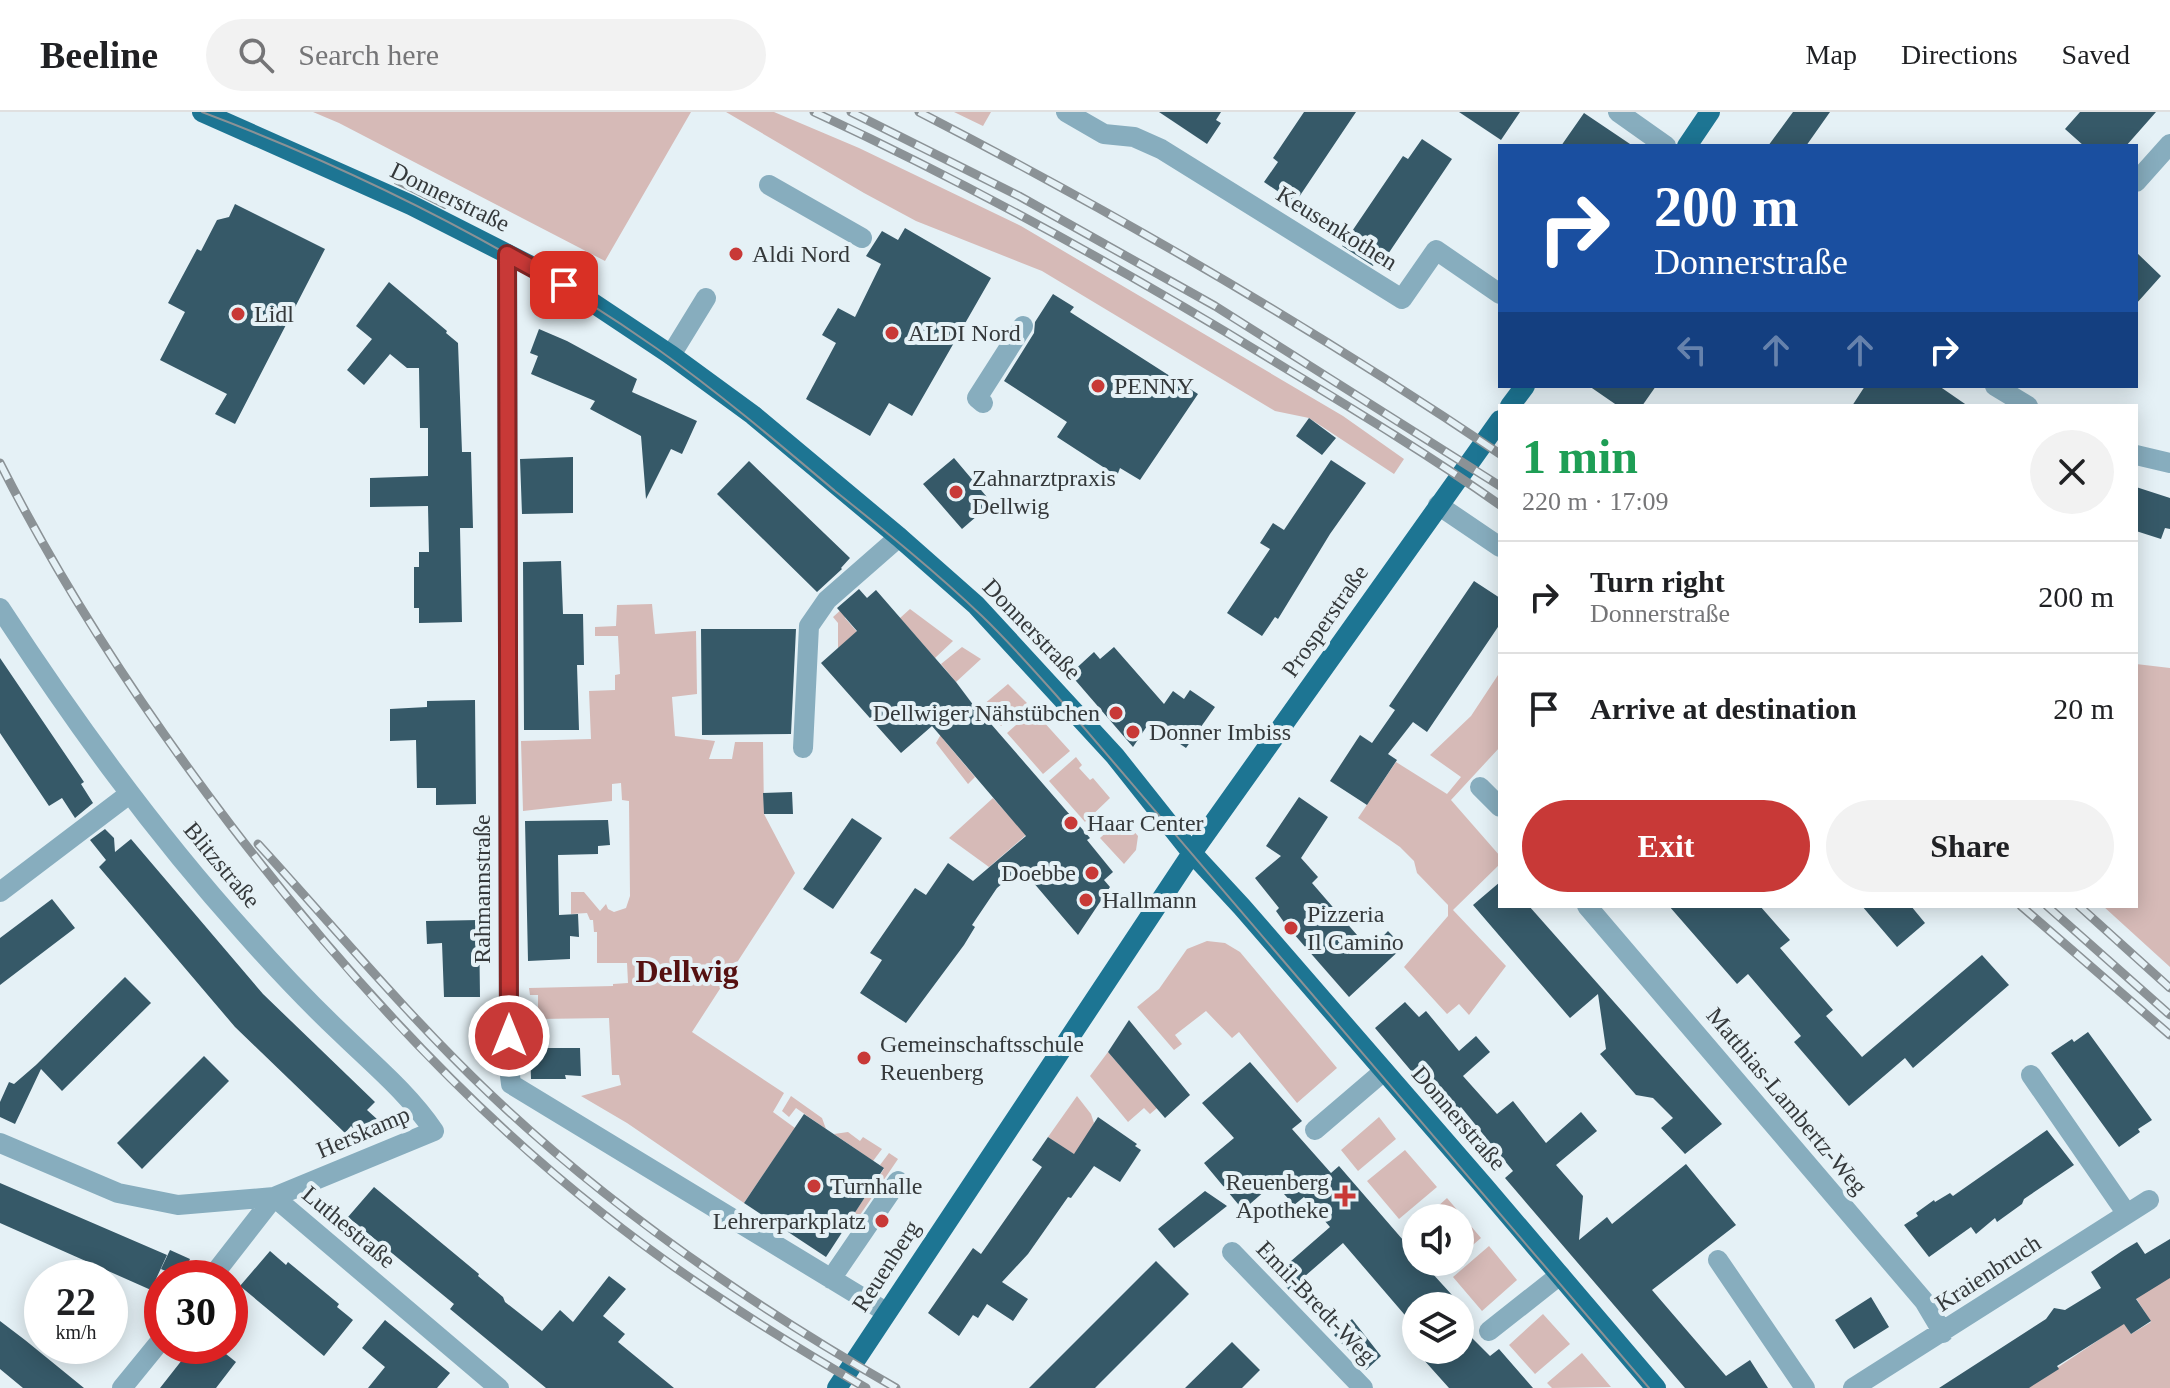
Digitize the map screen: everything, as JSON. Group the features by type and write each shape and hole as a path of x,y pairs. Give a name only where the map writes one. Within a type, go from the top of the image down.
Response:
{"main road":[{"name":"Donnerstraße","path":"202,112 411,205 541,271 587,299 753,415 899,537 976,605 1115,756 1192,853 1656,1388"},
{"path":"1688,144 1710,112"},
{"name":"Prosperstraße","path":"1192,853 1498,423"},
{"name":"Reuenberg","path":"837,1388 1192,853"}],"street":[{"name":"Keusenkothen","path":"1066,112 1104,134 1134,137 1161,149 1402,299 1436,250 1498,293"},
{"path":"1618,112 1663,144"},
{"path":"2138,180 2170,144"},
{"path":"769,185 862,238"},
{"name":"Rahmannstraße","path":"507,254 511,1084 886,1312"},
{"path":"671,355 706,298"},
{"path":"983,403 977,398 1023,326"},
{"path":"1998,388 2025,404"},
{"path":"2138,455 2170,463"},
{"path":"1438,505 1498,546"},
{"path":"803,748 809,626 827,600 899,537"},
{"name":"Blitzstraße","path":"0,608 128,795 244,932 326,1019 419,1109 434,1131"},
{"path":"1480,787 1498,805"},
{"path":"0,892 128,795"},
{"name":"Matthias-Lambertz-Weg","path":"1589,908 1924,1301 1943,1333"},
{"path":"1315,1130 1384,1071"},
{"path":"2031,1075 2127,1214"},
{"name":"Herskamp","path":"225,1260 274,1197 434,1131"},
{"name":"Luthestraße","path":"0,1143 118,1193 178,1205 274,1197 499,1388"},
{"path":"831,1279 898,1181"},
{"name":"Kraienbruch","path":"1853,1388 2149,1200"},
{"name":"Emil-Bredt-Weg","path":"1232,1252 1363,1388"},
{"path":"1718,1260 1805,1388"},
{"path":"1489,1331 1560,1275"},
{"path":"122,1388 144,1361"}],"shaded area":[{"path":"313,112 691,112 605,261"},
{"path":"726,112 774,112 859,148 1021,226 1343,416 1404,459 1394,474 1309,418 1275,411 1042,271 916,221"},
{"path":"954,112 991,112 983,126"},
{"path":"652,604 655,634 696,631 697,694 672,697 675,736 715,741 709,759 732,759 735,742 763,742 764,814 795,873 692,1032 784,1093 773,1112 795,1128 744,1203 627,1123 581,1096 621,1085 619,1075 612,1075 609,1018 538,1019 538,995 530,995 529,988 628,983 627,963 597,963 597,932 594,932 593,920 587,913 571,914 571,892 584,892 600,911 606,904 614,912 626,908 630,896 629,801 622,800 621,783 612,784 612,801 523,811 521,741 591,739 589,691 615,690 615,675 620,674 618,636 595,636 595,627 616,626 617,605"},
{"path":"843,608 845,618 885,664 838,648 838,623 833,617"},
{"path":"910,609 953,641 935,658 900,618"},
{"path":"962,647 981,659 956,682 941,664"},
{"path":"2138,664 2170,668 2170,967 2105,908 2138,908"},
{"path":"1498,675 1498,749 1451,800 1498,854 1498,866 1453,910 1506,966 1469,1015 1459,1004 1447,1014 1404,967 1448,916 1448,905 1417,873 1414,861 1400,847 1358,818 1396,762 1447,794 1461,777 1430,755 1471,716"},
{"path":"1008,684 1027,703 1001,726 983,705"},
{"path":"974,708 978,709 943,739 975,777 968,784 936,743 940,736"},
{"path":"1033,710 1070,751 1043,774 1007,733"},
{"path":"1076,757 1082,765 1079,768 1090,780 1093,778 1110,798 1085,822 1049,781"},
{"path":"993,798 1026,835 989,867 949,838"},
{"path":"1122,818 1138,836 1136,850 1124,864 1100,838"},
{"path":"1207,941 1225,943 1240,952 1337,1068 1297,1103 1239,1032 1232,1038 1206,1011 1175,1035 1182,1044 1174,1050 1137,1007 1159,989 1187,949"},
{"path":"1108,1052 1157,1108 1150,1114 1144,1108 1128,1122 1090,1076"},
{"path":"791,1096 822,1118 826,1129 796,1108 789,1117 782,1111"},
{"path":"1077,1096 1094,1123 1076,1156 1048,1137"},
{"path":"1379,1117 1396,1139 1358,1171 1341,1150"},
{"path":"848,1132 860,1141 863,1137 882,1149 873,1161 834,1134"},
{"path":"1405,1150 1437,1187 1417,1204 1402,1204 1402,1216 1399,1219 1367,1181"},
{"path":"889,1153 898,1159 858,1218 853,1215 884,1169 880,1165"},
{"path":"1474,1230 1481,1238 1474,1244"},
{"path":"1489,1246 1517,1280 1482,1311 1474,1302 1474,1292 1466,1292 1453,1277 1474,1276 1474,1259"},
{"path":"2170,1273 2170,1388 2027,1388 2124,1323 2131,1334 2151,1322 2134,1295"},
{"path":"1543,1314 1570,1344 1535,1374 1509,1345"},
{"path":"1582,1353 1611,1387 1552,1388 1547,1383"}],"building":[{"path":"1159,112 1221,112 1216,120 1221,123 1207,144"},
{"path":"1304,112 1356,112 1295,203 1264,182 1278,162 1273,158"},
{"path":"1459,112 1520,112 1501,140"},
{"path":"1793,112 1830,112 1807,144 1769,144"},
{"path":"2080,112 2156,112 2128,144 2082,144 2065,129"},
{"path":"1584,113 1630,144 1562,144"},
{"path":"1422,139 1452,159 1382,263 1377,259 1373,266 1342,246 1403,156 1408,159"},
{"name":"Lidl","path":"235,204 325,249 235,424 215,414 227,394 160,360 185,312 168,303 197,249 201,251 217,220 229,217"},
{"name":"ALDI Nord","path":"905,228 991,278 912,416 889,403 870,436 806,399 836,343 822,335 838,308 855,317 881,264 866,256 882,231 898,240"},
{"path":"2138,254 2161,276 2138,302"},
{"path":"389,282 458,343 462,452 471,452 473,528 460,528 462,622 419,623 419,608 414,608 414,567 419,567 419,552 429,552 428,506 370,507 370,478 428,476 428,428 420,428 419,368 407,368 390,354 364,385 347,370 372,339 356,326"},
{"name":"PENNY","path":"1053,294 1074,307 1070,312 1198,394 1140,480 1120,468 1117,476 1057,437 1067,422 1004,381 1034,333 1035,322"},
{"path":"539,329 637,379 632,392 697,421 682,454 671,449 646,499 641,436 590,409 595,401 531,374 538,356 530,353"},
{"path":"1592,388 1655,388 1643,404 1615,404"},
{"path":"1864,388 1942,388 1965,404 1853,404"},
{"path":"1309,418 1336,438 1322,455 1296,436"},
{"path":"573,457 573,513 522,514 520,459"},
{"name":"Zahnarztpraxis Dellwig","path":"954,458 992,503 962,529 923,484"},
{"path":"1331,460 1366,483 1330,534 1278,619 1275,617 1262,636 1227,613 1270,549 1260,543 1273,523 1284,530"},
{"path":"749,461 850,558 817,592 717,494"},
{"path":"2138,488 2170,498 2170,529 2165,528 2161,539 2138,532"},
{"path":"561,561 563,614 583,614 584,665 577,665 579,730 524,730 523,562"},
{"path":"1474,581 1498,597 1498,627 1427,732 1413,722 1388,754 1397,760 1367,805 1330,781 1360,735 1372,743 1395,710 1389,706"},
{"path":"859,589 867,598 876,590 1090,838 1087,840 1113,872 1104,880 1110,887 1078,935 1021,868 997,888 972,925 975,927 964,945 906,1023 860,993 882,960 870,953 915,888 926,895 948,863 973,881 1026,836 932,726 901,753 821,663 857,631 837,608"},
{"path":"701,629 796,629 791,734 702,735"},
{"path":"1114,647 1164,704 1173,691 1184,699 1190,690 1215,707 1186,748 1149,723 1133,747 1070,674 1094,652 1100,659"},
{"path":"0,658 84,782 81,784 93,803 75,818 62,798 49,806 0,733"},
{"path":"475,700 476,804 436,805 436,788 417,788 416,740 390,741 390,709 427,707 427,701"},
{"path":"792,792 793,814 764,814 763,793"},
{"path":"1299,797 1328,817 1301,858 1318,877 1312,883 1370,950 1388,931 1403,947 1349,997 1286,925 1276,911 1279,908 1255,878 1281,856 1266,846"},
{"path":"852,818 882,838 833,909 803,889"},
{"path":"608,820 610,845 598,846 598,854 558,855 559,915 578,914 579,937 570,936 570,959 528,961 525,821"},
{"path":"105,829 114,838 115,852 131,839 263,994 375,1102 367,1110 378,1120 362,1137 351,1126 345,1133 235,1027 99,867 106,860 90,840"},
{"path":"1498,884 1498,908 1531,908 1722,1124 1685,1154 1661,1128 1673,1118 1653,1098 1636,1095 1600,1054 1606,1049 1598,994 1570,1018 1473,905"},
{"path":"52,899 75,928 0,985 0,938"},
{"path":"1671,908 1762,908 1790,940 1780,948 1833,1010 1826,1016 1862,1057 1982,955 2009,985 1913,1068 1905,1058 1849,1106 1794,1042 1801,1036 1748,974 1737,984"},
{"path":"1864,908 1913,908 1925,923 1897,947"},
{"path":"479,920 480,997 444,997 442,943 427,944 426,921"},
{"path":"125,977 151,1003 62,1091 41,1069 15,1124 0,1117 0,1102 9,1082 14,1084 36,1065"},
{"path":"1405,1002 1419,1017 1426,1011 1459,1051 1476,1036 1490,1052 1463,1076 1497,1114 1513,1101 1546,1143 1581,1112 1597,1131 1556,1165 1583,1196 1579,1240 1607,1217 1612,1224 1686,1164 1736,1225 1652,1290 1726,1376 1750,1360 1768,1388 1685,1388 1505,1178 1513,1171 1461,1107 1450,1117 1375,1028"},
{"path":"1129,1020 1190,1095 1165,1118 1108,1052"},
{"path":"2088,1032 2152,1120 2119,1147 2051,1053"},
{"path":"530,1048 580,1048 581,1076 531,1079"},
{"path":"204,1056 229,1081 142,1169 117,1143"},
{"path":"1250,1062 1302,1121 1292,1129 1331,1173 1339,1166 1402,1239 1402,1276 1435,1276 1449,1292 1402,1292 1402,1312 1343,1243 1289,1290 1275,1275 1330,1227 1304,1197 1294,1205 1274,1183 1243,1210 1204,1163 1234,1138 1202,1103"},
{"name":"Turnhalle","path":"804,1114 884,1168 826,1257 744,1203"},
{"path":"1098,1117 1141,1150 1120,1182 1094,1166 1028,1254 1002,1282 1028,1299 1013,1321 987,1304 978,1318 973,1315 959,1336 928,1313 973,1248 981,1254 1042,1167 1032,1160 1048,1137 1074,1154"},
{"path":"2047,1130 2074,1165 2024,1199 2022,1204 1997,1222 1995,1218 1976,1234 1971,1227 1929,1257 1904,1225 1934,1200 1950,1193 1953,1196"},
{"path":"0,1183 167,1255 165,1260 144,1260 144,1287 128,1280 128,1260 83,1260 0,1223"},
{"path":"374,1187 542,1331 560,1310 573,1322 609,1276 626,1289 603,1316 625,1334 618,1342 674,1388 546,1388 450,1309 454,1304 348,1217"},
{"path":"1205,1191 1227,1206 1174,1248 1158,1229"},
{"path":"2170,1239 2170,1278 2136,1299 2151,1321 2131,1334 2124,1324 2057,1366 2059,1369 2029,1388 1939,1388 2046,1319 2054,1308 2065,1310 2101,1288 2091,1272 2122,1251 2137,1242 2145,1254"},
{"path":"170,1250 190,1259 190,1260 165,1260"},
{"path":"270,1251 339,1304 337,1307 353,1320 324,1356 248,1293 248,1277"},
{"path":"1156,1261 1189,1294 1095,1388 1029,1388"},
{"path":"1871,1297 1889,1327 1854,1349 1835,1320"},
{"path":"1352,1319 1381,1356 1366,1370 1334,1335"},
{"path":"385,1320 450,1373 437,1388 368,1388 385,1367 362,1348"},
{"path":"0,1321 24,1339 24,1364 54,1364 84,1388 23,1388 0,1369"},
{"path":"1474,1340 1490,1356 1499,1349 1533,1388 1449,1388 1428,1364 1474,1364"},
{"path":"1232,1342 1260,1370 1242,1388 1185,1388"},
{"path":"179,1364 234,1364 216,1388 160,1388"}],"tram line":[{"path":"202,112 379,187 493,246 603,312 725,400 947,584 1001,635 1056,695 1649,1388"},
{"path":"395,183 445,208"}],"railway":[{"path":"814,112 936,171 1115,267 1370,420 1498,504"},
{"path":"851,112 1019,196 1215,306 1498,485"},
{"path":"919,112 1068,191 1214,274 1430,407 1498,453"},
{"path":"0,463 79,605 168,740 273,880 405,1032 500,1126 602,1213 665,1261 731,1305 866,1388"},
{"path":"258,844 429,1033 536,1136 684,1253 788,1323 896,1388"},
{"path":"2023,908 2170,1035"},
{"path":"2049,908 2170,1015"},
{"path":"2081,908 2170,988"}],"place":[{"name":"Aldi Nord","path":"736,254"},
{"name":"Lidl","path":"238,314"},
{"name":"ALDI Nord","path":"892,333"},
{"name":"PENNY","path":"1098,386"},
{"name":"Zahnarztpraxis Dellwig","path":"956,492"},
{"name":"Dellwiger Nähstübchen","path":"1116,713"},
{"name":"Donner Imbiss","path":"1133,732"},
{"name":"Haar Center","path":"1071,823"},
{"name":"Doebbe","path":"1092,873"},
{"name":"Hallmann","path":"1086,900"},
{"name":"Pizzeria Il Camino","path":"1291,928"},
{"name":"Gemeinschaftsschule Reuenberg","path":"864,1058"},
{"name":"Turnhalle","path":"814,1186"},
{"name":"Reuenberg Apotheke","path":"1345,1196"},
{"name":"Lehrerparkplatz","path":"882,1221"}],"district":[{"name":"Dellwig","path":"687,971"}],"route":[{"path":"509,1036 507,254 564,285"}]}
